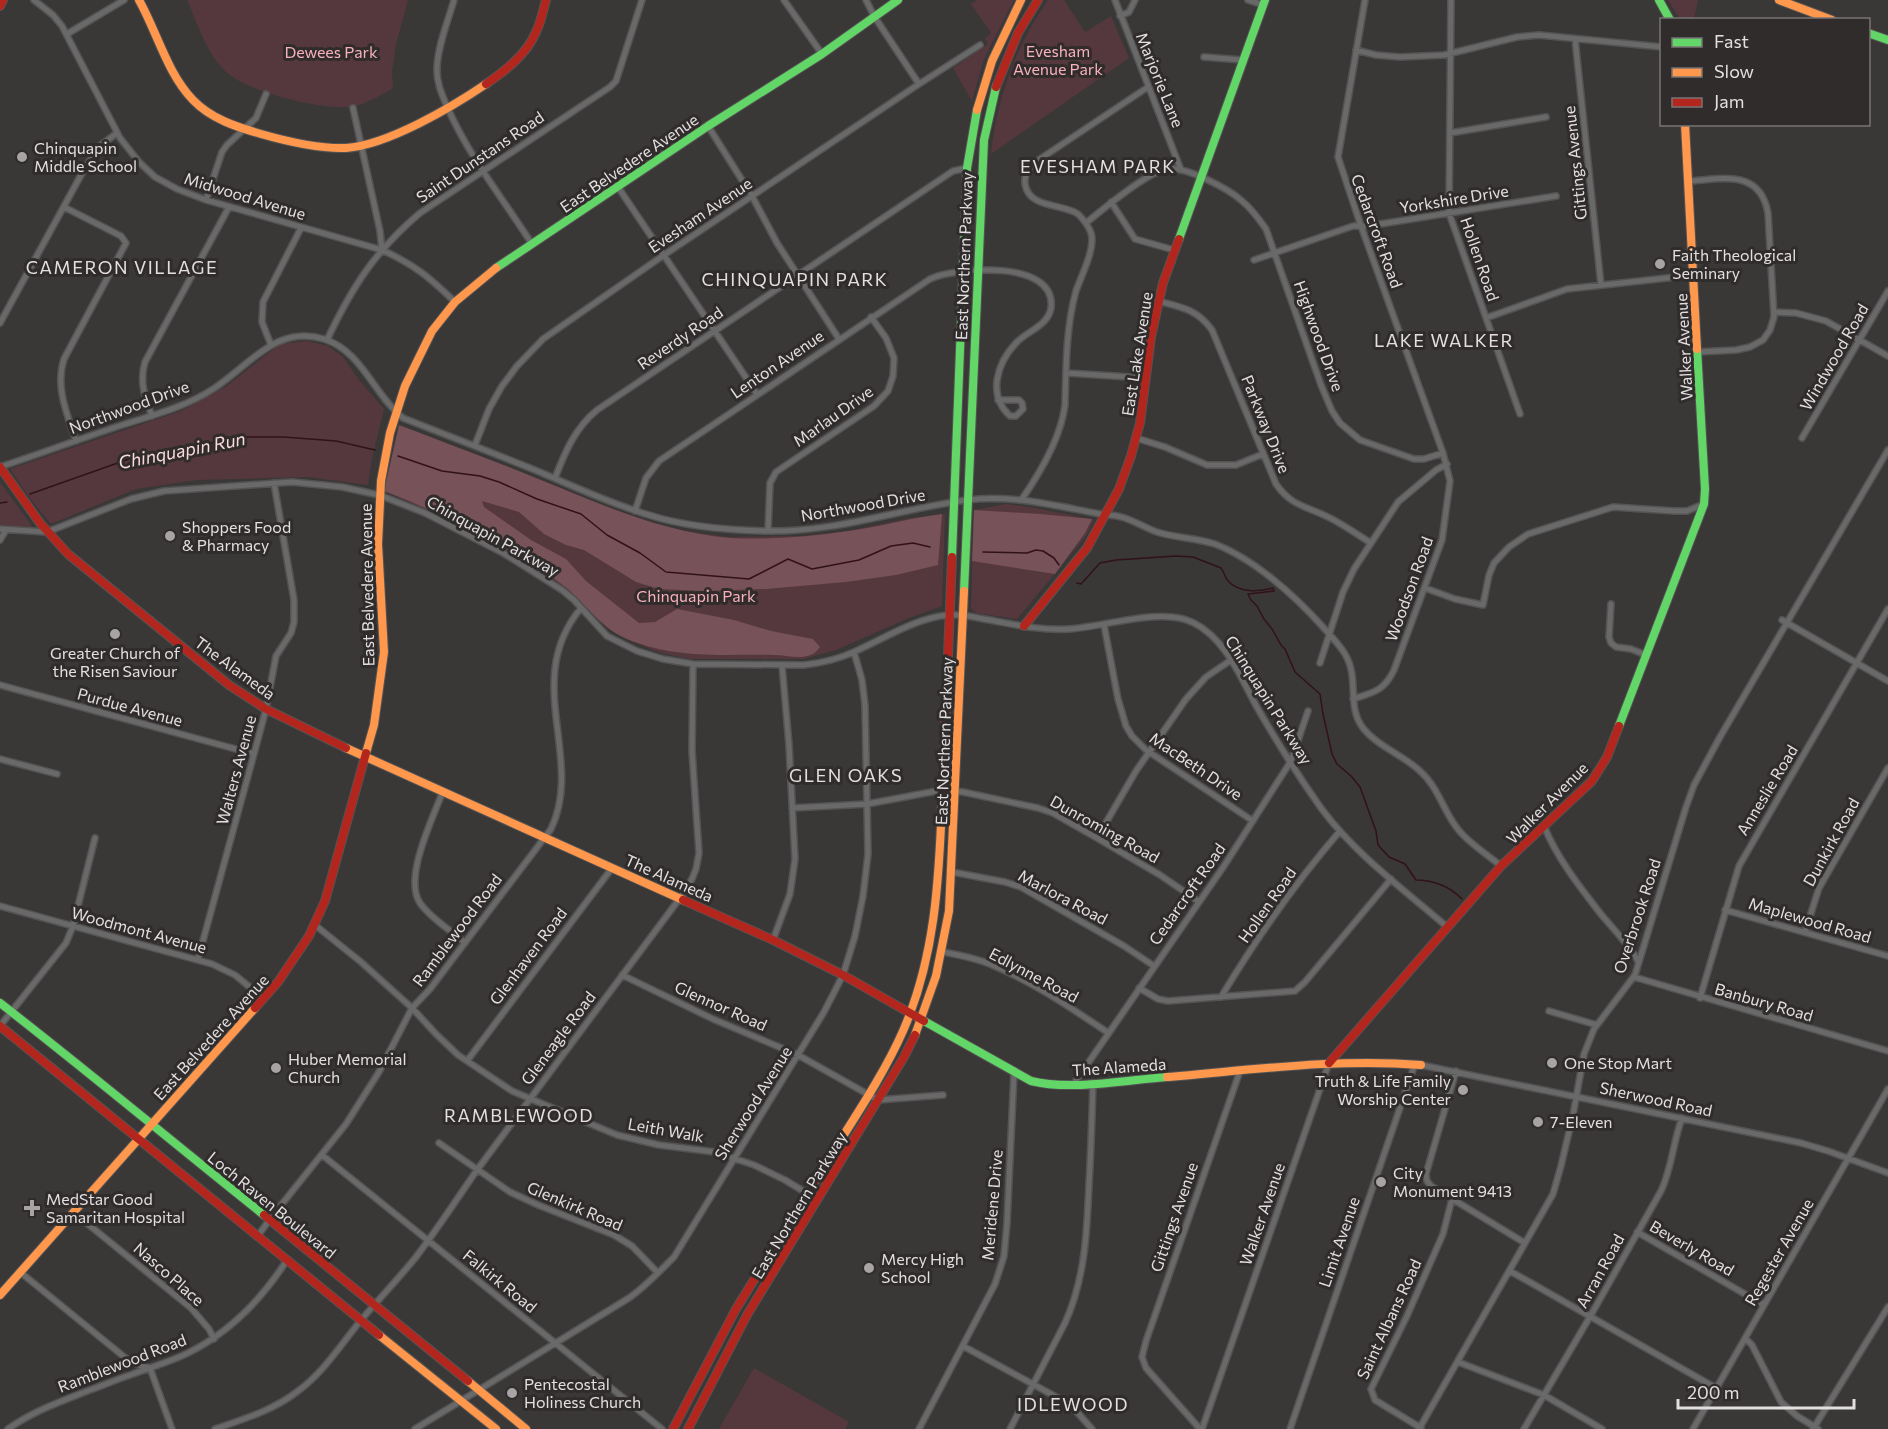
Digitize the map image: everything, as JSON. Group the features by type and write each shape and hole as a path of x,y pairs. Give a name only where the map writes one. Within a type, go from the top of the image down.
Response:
{"main road":[{"path":"0,6 3,0"},
{"path":"139,0 149,16 177,77 187,93 203,109 246,129 306,146 332,148 360,147 376,142 448,108 511,64 527,47 538,26 546,0"},
{"name":"East Belvedere Avenue","path":"0,1295 263,998 290,966 315,925 329,890 374,726 383,663 383,612 378,544 384,460 405,386 432,331 454,302 489,273 708,126 822,54 898,0"},
{"name":"East Northern Parkway","path":"673,1429 736,1309 891,1056 911,1013 926,972 934,932 940,859 967,168 975,115 985,78 999,42 1022,0"},
{"name":"East Northern Parkway","path":"688,1429 747,1316 904,1058 922,1020 943,952 950,907 952,872 981,168 988,118 997,82 1020,28 1038,0"},
{"path":"1659,0 1669,18"},
{"path":"1783,1 1827,18"},
{"name":"East Lake Avenue","path":"1024,626 1082,554 1106,515 1125,473 1141,415 1158,301 1174,250 1264,3"},
{"path":"1870,33 1888,40"},
{"name":"Walker Avenue","path":"1329,1063 1446,926 1501,866 1592,781 1603,765 1697,527 1704,504 1704,472 1685,126"},
{"name":"The Alameda","path":"0,467 47,532 68,554 226,682 266,709 365,757 773,940 843,975 1031,1082 1073,1085 1329,1063 1418,1064"},
{"name":"Loch Raven Boulevard","path":"0,1003 270,1219 526,1429"},
{"name":"Loch Raven Boulevard","path":"0,1026 496,1429"}],"street":[{"name":"Midwood Avenue","path":"34,0 52,15 67,34 125,147 155,177 206,201 382,250 421,271 454,302"},
{"path":"67,34 124,0"},
{"path":"454,0 437,66 439,87 462,140 532,244"},
{"name":"Saint Dunstans Road","path":"327,340 354,287 389,241 420,213 616,81 642,0"},
{"path":"784,0 822,54"},
{"path":"866,0 919,84"},
{"name":"Marjorie Lane","path":"1115,0 1180,170"},
{"path":"1120,16 1129,12 1135,0"},
{"path":"1248,0 1264,3"},
{"name":"Cedarcroft Road","path":"1365,0 1338,157 1447,465"},
{"name":"Hollen Road","path":"1451,0 1449,213 1520,414"},
{"path":"1356,51 1400,57 1450,53 1539,35 1660,47"},
{"name":"Gittings Avenue","path":"1575,39 1601,285"},
{"name":"Evesham Avenue","path":"475,446 496,396 510,375 536,345 575,315 980,45"},
{"path":"1204,57 1243,60"},
{"path":"1022,499 1050,450 1060,427 1065,405 1073,303 1092,242 1086,223 1074,212 1044,204 1034,197 1026,188 1026,173 1037,161 1148,87"},
{"path":"206,201 222,152 256,118 266,94"},
{"path":"353,108 380,231 382,250"},
{"path":"1450,133 1546,117"},
{"path":"708,126 752,196 777,243 839,339"},
{"path":"0,323 93,156 101,145 117,133"},
{"name":"Reverdy Road","path":"555,478 570,443 590,416 953,171 967,168"},
{"path":"1086,223 1111,202 1158,172 1169,168 1200,177"},
{"name":"Highwood Drive","path":"1200,177 1236,196 1252,210 1266,229 1321,385 1340,423 1360,440 1414,459 1424,459 1443,453"},
{"path":"1689,181 1738,179 1748,181 1762,194 1768,213 1774,312 1770,330 1758,344 1736,350 1697,352"},
{"path":"618,187 757,394"},
{"name":"Yorkshire Drive","path":"1254,260 1353,226 1368,226 1556,196"},
{"path":"1111,202 1136,239 1174,250"},
{"path":"64,207 121,236 126,243 62,366 62,394 76,441"},
{"path":"152,416 143,390 142,380 146,362 230,207"},
{"path":"271,345 262,322 263,302 301,228"},
{"name":"Lenton Avenue","path":"635,511 646,478 656,464 871,317 939,274 977,269 999,270 1029,276 1044,285 1050,296 1049,314 1045,320 1018,341 1006,355 996,389 998,400"},
{"path":"1486,318 1556,292 1694,274"},
{"name":"Windwood Road","path":"1802,438 1888,291"},
{"name":"Parkway Drive","path":"1158,301 1189,309 1206,322 1219,344 1276,484 1288,499 1329,518 1371,543"},
{"path":"1774,312 1802,314 1826,321 1888,356"},
{"name":"Marlau Drive","path":"768,531 770,490 776,472 874,406 888,391 893,376 894,358 886,338 871,317"},
{"name":"Northwood Drive","path":"0,467 152,416 210,391 279,340 296,336 313,336 327,340 347,352 403,418 635,511 689,525 726,530 814,530 967,500 1022,499 1106,515 1118,514 1158,532 1212,543 1224,548 1286,588 1344,652 1353,671 1353,699 1356,716 1362,726 1374,739 1422,772 1436,789 1458,830 1501,866"},
{"path":"1067,374 1146,378"},
{"path":"998,400 1019,400 1023,410 1016,416 1010,416 998,400"},
{"path":"1136,438 1158,444 1207,465 1236,465 1263,454"},
{"name":"Overbrook Road","path":"1420,1429 1549,1201 1555,1186 1577,1097 1584,1054 1597,1025 1634,977 1694,785 1785,622 1888,450"},
{"path":"1320,663 1347,582 1371,543 1398,502 1436,470 1447,465"},
{"name":"Woodson Road","path":"1353,699 1376,692 1389,680 1442,540 1450,481 1447,465"},
{"name":"Chinquapin Parkway","path":"3,530 47,532 97,511 152,493 274,483 324,485 380,495 425,513 503,554 562,590 607,636 621,645 663,659 693,664 816,664 854,652 909,627 948,615 1057,630 1154,617 1181,618 1195,623 1211,635 1231,660 1258,710 1322,808 1340,831 1446,926"},
{"name":"Walters Avenue","path":"198,959 266,709 276,656 291,633 295,617 274,483"},
{"path":"1425,588 1455,599 1483,604 1494,563 1519,539 1613,507 1675,512 1687,511 1704,504"},
{"path":"0,540 3,530"},
{"path":"1611,604 1609,637 1611,643 1616,647 1646,655"},
{"name":"Ramblewood Road","path":"257,1237 340,1132 368,1091 412,1008 430,989 553,824 562,796 553,688 556,663 569,625 582,608"},
{"name":"Anneslie Road","path":"1700,998 1736,874 1744,854 1888,609"},
{"path":"1785,622 1888,681"},
{"name":"MacBeth Drive","path":"1104,625 1118,699 1126,726 1135,740 1253,821"},
{"name":"Sherwood Avenue","path":"415,1429 628,1298 645,1286 674,1257 825,1012 843,975 855,936 868,854 865,699 854,652"},
{"path":"1097,838 1128,783 1193,690 1206,677 1231,660"},
{"name":"Gleneagle Road","path":"215,1429 260,1413 300,1390 334,1356 428,1240 692,879 699,853 692,751 693,664"},
{"path":"773,940 794,876 795,849 782,665"},
{"name":"Purdue Avenue","path":"0,685 254,754"},
{"name":"Cedarcroft Road","path":"1073,1085 1253,821 1291,761 1308,711"},
{"path":"0,759 57,774"},
{"name":"Dunkirk Road","path":"1805,932 1819,888 1888,768"},
{"name":"Dunroming Road","path":"792,808 867,804 942,790 1046,811 1160,875 1198,902"},
{"path":"443,791 417,867 414,888 422,905 465,943"},
{"path":"1544,826 1556,853 1601,913 1629,945 1638,961"},
{"name":"Hollen Road","path":"1221,998 1241,965 1295,888 1340,831"},
{"path":"0,1026 63,948 73,926 95,838"},
{"name":"Glenhaven Road","path":"466,1061 612,868"},
{"name":"Marlora Road","path":"952,872 1021,887 1124,946 1154,966"},
{"path":"1139,988 1164,1001 1292,992 1305,982 1391,879"},
{"name":"Woodmont Avenue","path":"0,906 198,959 235,975 263,998"},
{"name":"Maplewood Road","path":"1725,910 1888,956"},
{"name":"Leith Walk","path":"315,925 362,962 466,1061 503,1086 529,1100 631,1139 701,1150 734,1158 766,1170 819,1200"},
{"path":"1629,945 1637,946 1644,942"},
{"name":"Edlynne Road","path":"943,952 981,961 1003,970 1107,1032"},
{"name":"Glennor Road","path":"622,975 713,1019 798,1055 878,1100"},
{"name":"Banbury Road","path":"1634,977 1888,1051"},
{"path":"1549,1011 1597,1025"},
{"name":"Walker Avenue","path":"1201,1429 1329,1063"},
{"name":"Sherwood Road","path":"1418,1064 1801,1143 1888,1173"},
{"name":"Limit Avenue","path":"1290,1429 1418,1064"},
{"name":"Gittings Avenue","path":"1201,1429 1144,1366 1143,1357 1146,1341 1240,1071"},
{"path":"1456,1071 1426,1174 1427,1181 1452,1199 1526,1243"},
{"name":"Meridene Drive","path":"919,1429 995,1284 1004,1256 1014,1073"},
{"path":"1010,1429 1071,1310 1081,1277 1088,1218 1093,1083"},
{"name":"Regester Avenue","path":"1693,1429 1888,1089"},
{"path":"878,1100 943,1095"},
{"name":"Arran Road","path":"1524,1429 1665,1182 1682,1118"},
{"name":"Glenkirk Road","path":"439,1143 519,1197 614,1235 632,1246 658,1273"},
{"name":"Falkirk Road","path":"322,1155 662,1429"},
{"name":"Saint Albans Road","path":"1420,1429 1375,1400 1371,1389 1407,1316 1443,1234 1452,1199"},
{"name":"Nasco Place","path":"73,1212 191,1308 209,1329 214,1339"},
{"name":"Beverly Road","path":"1637,1232 1764,1305"},
{"name":"Ramblewood Road","path":"8,1429 57,1403 186,1354 214,1339 252,1306 287,1260"},
{"path":"1510,1271 1716,1388"},
{"path":"20,1272 128,1360 150,1368 172,1429"},
{"path":"1745,1338 1752,1345 1781,1402 1816,1428 1888,1306"},
{"path":"963,1346 1035,1384 1068,1405 1092,1429"},
{"path":"1458,1362 1545,1395 1602,1429"}],"green space":[{"name":"Dewees Park","path":"187,0 408,0 396,44 392,72 393,88 364,103 343,107 309,104 255,88 241,82 222,68 204,40"},
{"name":"Evesham Avenue Park","path":"977,0 1014,0 984,59 972,101 953,68 988,44 985,38 991,33 971,4"},
{"name":"Evesham Avenue Park","path":"1048,0 1064,0 1085,32 1111,16 1129,58 991,154 1003,93 1017,54"},
{"path":"1668,0 1698,0 1694,18 1679,18"},
{"path":"307,341 328,346 343,357 384,409 368,485 308,477 197,480 136,489 51,524 10,469 181,411 227,386 280,344"},
{"path":"0,482 31,525 32,528 0,525"},
{"name":"Chinquapin Park","path":"554,485 611,509 672,529 726,537 802,536 849,531 911,518 945,514 942,606 836,650 804,659 690,659 661,653 608,629 576,597 537,567 466,528 384,491"},
{"path":"1006,504 1094,520 1086,536 1017,619 976,613 971,608 974,510"},
{"path":"754,1368 849,1422 845,1429 719,1429"}],"shaded area":[{"name":"Chinquapin Park","path":"399,425 628,514 653,523 704,535 744,539 804,536 860,529 942,514 938,565 896,575 846,582 766,589 703,591 659,589 636,582 584,550 566,545 544,534 519,512 482,501 484,507 531,540 566,559 586,581 639,623 655,622 677,609 813,639 820,647 810,655 799,657 687,653 652,647 624,638 606,626 568,589 531,562 443,516 384,491"},
{"path":"974,510 1092,519 1085,533 1055,574 972,561"}],"waterway":[{"name":"Chinquapin Run","path":"30,494 129,459 241,437 284,437 336,441 375,450"},
{"name":"Chinquapin Run","path":"398,456 442,471 480,476 499,482 537,499 581,514 607,535 640,553 666,572 749,579 788,559 812,569 859,560 891,546 913,543 930,547"},
{"name":"Chinquapin Run","path":"0,503 7,502"},
{"name":"Chinquapin Run","path":"983,552 1043,551 1054,558 1059,565"},
{"name":"Chinquapin Run","path":"1077,583 1081,584 1100,563 1176,556 1193,557 1221,568 1228,581 1243,590 1256,591 1273,588 1274,591 1248,594 1285,649 1295,672 1320,694 1332,754 1337,764 1360,787 1376,831 1378,845 1389,857 1405,864 1416,880 1441,885 1462,899"}],"traffic: fast":[{"path":"496,268 708,126 822,54 898,0"},
{"path":"1179,239 1265,0"},
{"path":"1659,0 1669,18"},
{"path":"1870,34 1888,40"},
{"path":"964,591 984,140 996,87"},
{"path":"952,557 967,168 977,110"},
{"path":"1619,726 1704,504 1697,349"},
{"path":"0,1003 264,1215"},
{"path":"924,1021 1031,1081 1081,1085 1167,1077"}],"traffic: slow":[{"path":"139,0 169,65 184,89 200,107 225,122 282,140 325,147 346,148 363,145 419,124 486,84"},
{"path":"977,110 992,61 1021,0"},
{"path":"1779,0 1827,18"},
{"path":"1685,126 1697,349"},
{"path":"366,753 374,725 384,652 378,544 381,481 390,433 405,386 432,331 455,302 496,268"},
{"path":"915,1035 936,976 949,911 964,591"},
{"path":"346,748 683,900"},
{"path":"817,1178 894,1050 914,1003 929,947 937,889 942,802"},
{"path":"0,1295 255,1008"},
{"path":"1167,1077 1326,1064 1421,1065"},
{"path":"379,1335 496,1429"},
{"path":"468,1381 526,1429"}],"traffic: jam":[{"path":"0,6 3,0"},
{"path":"486,84 508,68 527,48 538,28 546,0"},
{"path":"996,87 1018,33 1038,0"},
{"path":"1024,626 1087,548 1119,489 1140,423 1151,337 1163,283 1179,239"},
{"path":"0,467 40,523 68,554 229,685 266,709 346,748"},
{"path":"942,802 952,557"},
{"path":"1329,1063 1501,866 1592,781 1607,757 1619,726"},
{"path":"255,1008 278,982 309,936 325,901 366,753"},
{"path":"683,900 773,940 843,975 924,1021"},
{"path":"0,1026 379,1335"},
{"path":"688,1429 747,1315 904,1057 915,1035"},
{"path":"673,1429 736,1309 817,1178"},
{"path":"264,1215 468,1381"}],"place":[{"name":"Chinquapin Middle School","path":"22,157"},
{"name":"Faith Theological Seminary","path":"1660,264"},
{"name":"Shoppers Food & Pharmacy","path":"170,536"},
{"name":"Greater Church of the Risen Saviour","path":"115,634"},
{"name":"One Stop Mart","path":"1552,1063"},
{"name":"Huber Memorial Church","path":"276,1068"},
{"name":"Truth & Life Family Worship Center","path":"1463,1090"},
{"name":"7-Eleven","path":"1538,1122"},
{"name":"City Monument 9413","path":"1381,1182"},
{"name":"MedStar Good Samaritan Hospital","path":"32,1208"},
{"name":"Mercy High School","path":"869,1268"},
{"name":"Pentecostal Holiness Church","path":"512,1393"}],"district":[{"name":"EVESHAM PARK","path":"1098,167"},
{"name":"CAMERON VILLAGE","path":"122,268"},
{"name":"CHINQUAPIN PARK","path":"795,280"},
{"name":"LAKE WALKER","path":"1444,341"},
{"name":"GLEN OAKS","path":"846,776"},
{"name":"RAMBLEWOOD","path":"519,1116"},
{"name":"IDLEWOOD","path":"1073,1405"}]}
